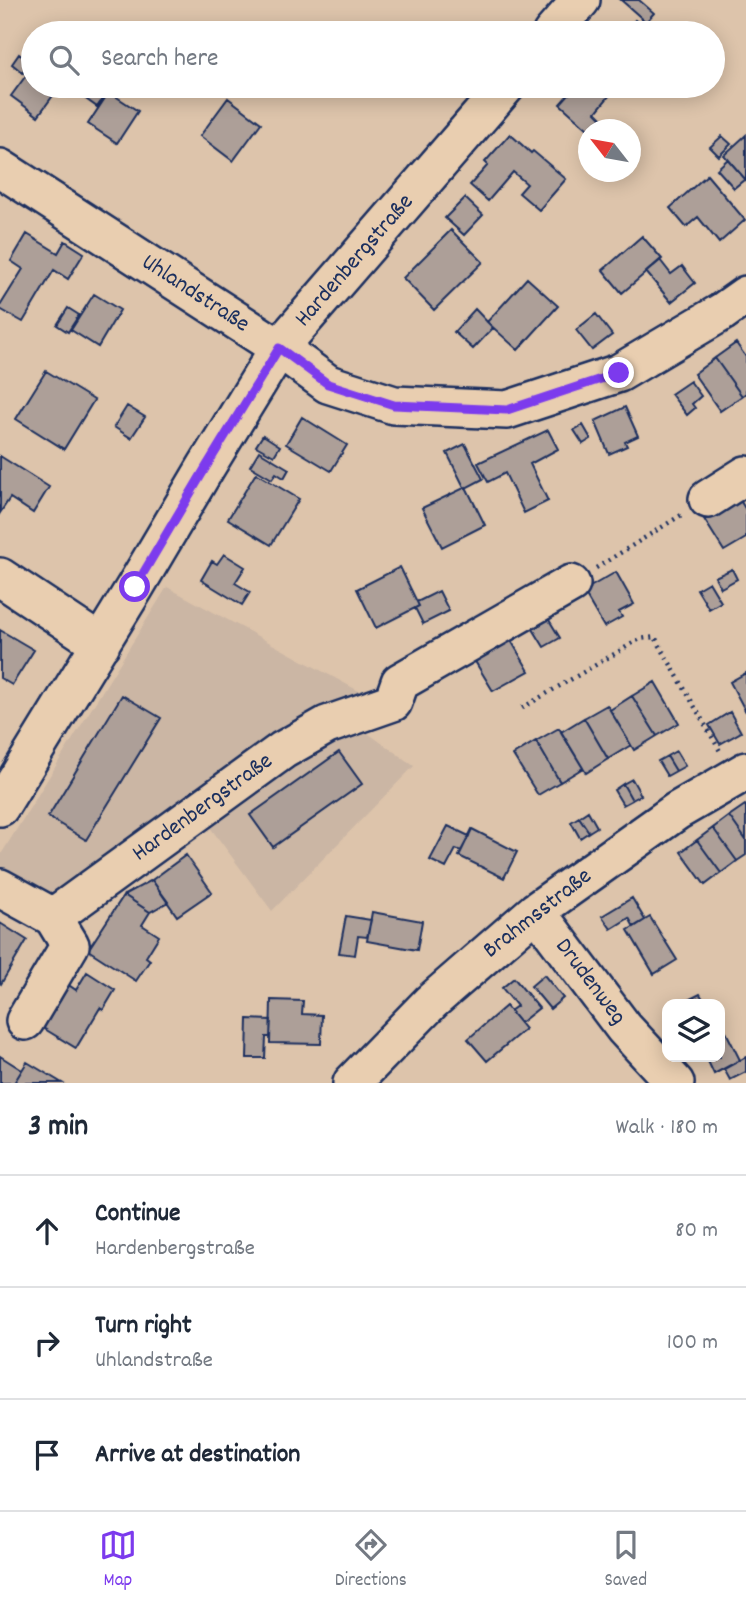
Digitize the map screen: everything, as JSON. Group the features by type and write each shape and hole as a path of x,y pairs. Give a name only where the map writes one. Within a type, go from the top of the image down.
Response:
{"street":[{"path":"563,21 581,0"},
{"name":"Hardenbergstraße","path":"0,807 279,348 496,98"},
{"name":"Uhlandstraße","path":"0,168 279,348 328,384 394,405 507,410 619,373 746,295"},
{"path":"708,499 746,475"},
{"path":"0,577 101,643"},
{"name":"Hardenbergstraße","path":"53,917 283,750 327,725 393,702 400,682 571,584"},
{"name":"Brahmsstraße","path":"352,1083 431,1002 536,911 677,811 740,774"},
{"path":"0,888 53,917 70,945 25,1021"},
{"name":"Drudenweg","path":"536,911 624,1028 675,1083"}],"path":[{"path":"571,584 708,499"},
{"path":"522,709 640,639 655,638 740,774"}],"shaded area":[{"path":"167,587 368,696 345,717 414,766 272,911 195,807 52,906 0,870 0,856"}],"building":[{"path":"621,0 639,0 654,13 645,21"},
{"path":"19,54 21,56 21,71 12,64"},
{"path":"21,82 21,98 51,98 38,116 11,96"},
{"path":"84,98 103,98 97,107"},
{"path":"105,98 118,98 138,111 117,143 88,124"},
{"path":"228,98 261,123 233,161 200,136"},
{"path":"565,98 608,98 596,112 603,119 578,120 560,104"},
{"path":"510,134 566,179 539,210 519,193 527,184 513,172 488,201 470,185 488,165 485,162"},
{"path":"746,135 746,180 724,155"},
{"path":"722,136 731,144 719,156 710,147"},
{"path":"728,159 745,179 734,188 717,169"},
{"path":"707,175 745,220 719,243 698,217 686,227 670,208"},
{"path":"465,198 483,215 464,235 445,218"},
{"path":"451,230 483,262 434,310 403,278"},
{"path":"27,234 58,253 65,241 84,253 68,279 54,270 23,322 0,309 0,306 23,269 11,261"},
{"path":"642,236 662,259 622,293 603,270"},
{"path":"660,260 671,274 682,266 695,283 671,302 646,272"},
{"path":"527,278 558,306 518,350 487,322"},
{"path":"94,294 120,310 98,347 71,330"},
{"path":"68,308 79,315 68,332 57,325"},
{"path":"475,309 493,328 473,349 454,332"},
{"path":"596,314 612,335 592,350 576,330"},
{"path":"736,343 746,357 746,393 742,396 715,358"},
{"path":"715,358 742,396 720,411 694,374"},
{"path":"46,371 94,400 64,449 16,419"},
{"path":"690,381 701,396 692,404 695,408 687,415 671,394"},
{"path":"127,406 145,417 131,438 114,427"},
{"path":"625,407 638,436 625,442 627,446 609,454 595,421"},
{"path":"302,417 347,445 331,471 286,444"},
{"path":"583,425 591,439 583,444 574,430"},
{"path":"548,430 558,449 530,464 548,501 524,513 505,473 488,482 478,463"},
{"path":"263,435 280,446 274,456 256,446"},
{"path":"465,444 483,479 466,488 447,453"},
{"path":"259,451 289,469 284,478 276,473 272,479 250,466"},
{"path":"0,456 49,487 33,513 10,498 0,513"},
{"path":"256,473 299,499 271,545 228,519"},
{"path":"466,487 485,525 442,547 422,508"},
{"path":"738,497 746,510 746,538 724,551 704,519"},
{"path":"224,554 245,567 235,583 250,592 242,605 201,580 212,561 217,564"},
{"path":"400,567 419,606 376,628 357,589"},
{"path":"732,569 737,579 721,588 715,577"},
{"path":"616,572 634,604 619,612 622,617 604,627 583,591"},
{"path":"709,582 721,602 709,609 697,589"},
{"path":"439,591 449,611 423,624 415,608 419,606 417,602"},
{"path":"546,615 560,638 544,647 530,624"},
{"path":"0,630 34,650 12,685 0,678"},
{"path":"509,637 529,671 493,691 473,658"},
{"path":"746,673 746,712 730,682"},
{"path":"655,682 679,723 657,736 632,696"},
{"path":"122,695 161,718 86,840 48,817"},
{"path":"632,696 657,736 634,750 610,710"},
{"path":"607,705 631,745 608,759 584,718"},
{"path":"730,712 741,732 720,744 709,725"},
{"path":"584,718 608,759 586,773 561,732"},
{"path":"559,728 583,768 560,782 536,741"},
{"path":"536,741 560,782 538,795 513,755"},
{"path":"676,751 685,766 676,771 667,756"},
{"path":"339,752 362,784 273,847 250,815"},
{"path":"667,756 676,771 667,776 658,761"},
{"path":"632,779 641,795 632,800 623,784"},
{"path":"623,784 632,800 623,805 614,790"},
{"path":"746,806 746,840 729,816"},
{"path":"588,811 597,827 589,832 579,817"},
{"path":"729,816 746,840 746,855 737,861 713,828"},
{"path":"579,817 589,832 580,838 571,822"},
{"path":"448,826 469,836 461,851 456,849 446,868 430,860"},
{"path":"713,828 737,861 721,873 697,840"},
{"path":"472,829 517,852 504,878 459,856"},
{"path":"697,840 721,873 705,885 681,852"},
{"path":"186,855 212,892 177,916 152,880"},
{"path":"152,880 168,902 150,912 124,895"},
{"path":"124,895 150,912 142,925 159,936 146,957 150,960 136,981 88,950"},
{"path":"632,898 645,920 634,927 629,918 611,929 602,916"},
{"path":"372,912 422,921 417,950 367,941"},
{"path":"346,916 371,920 367,937 358,936 355,955 339,953"},
{"path":"650,917 677,960 654,974 628,930"},
{"path":"0,923 27,940 1,984 0,983"},
{"path":"87,972 115,990 103,1010 100,1008 76,1048 43,1028 67,984 76,990"},
{"path":"544,975 563,998 550,1009 531,986"},
{"path":"514,978 539,1008 520,1023 510,1011 517,1006 502,988"},
{"path":"700,994 703,999 690,999"},
{"path":"271,1000 303,1001 302,1014 322,1015 321,1044 270,1043"},
{"path":"506,1006 525,1029 487,1061 468,1039"},
{"path":"248,1019 271,1020 270,1037 266,1037 265,1058 247,1058"},
{"path":"725,1030 740,1060 714,1074 708,1062 725,1062"},
{"path":"0,1056 22,1070 14,1083 0,1083"},
{"path":"746,1057 746,1072 730,1080 724,1069"},
{"path":"27,1062 62,1083 14,1083"}],"route":[{"path":"135,587 279,348 328,384 394,405 507,410 619,373"}]}
